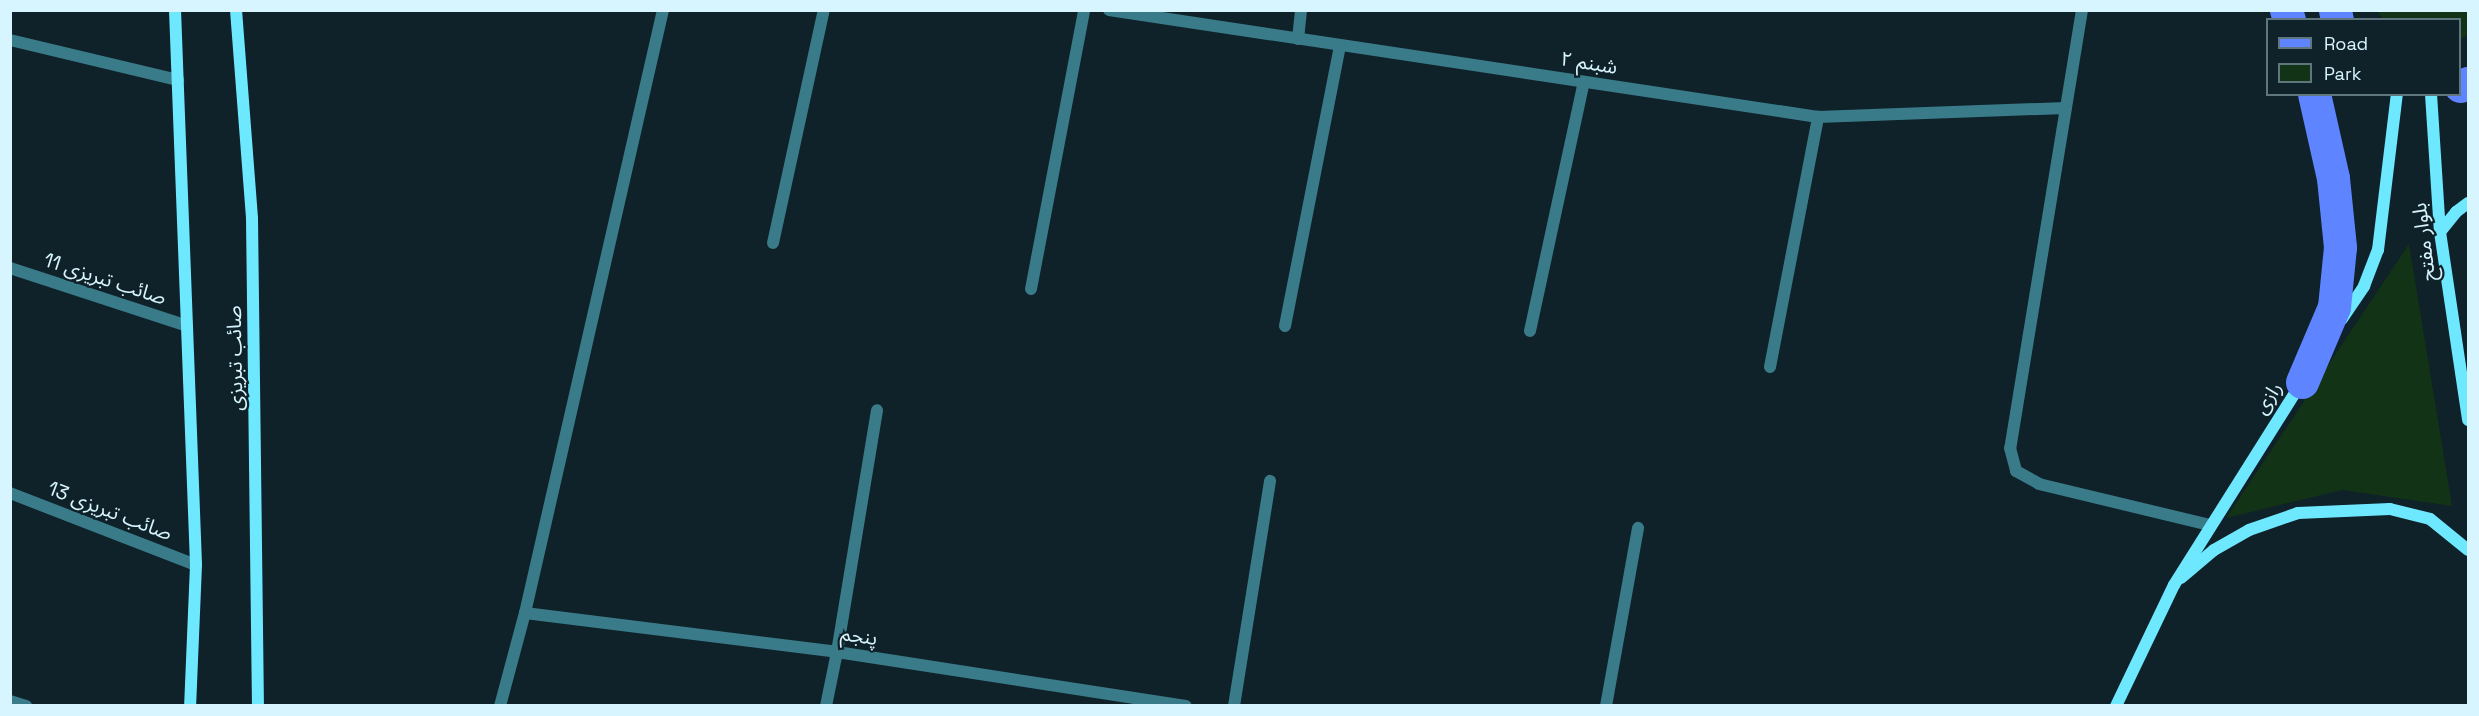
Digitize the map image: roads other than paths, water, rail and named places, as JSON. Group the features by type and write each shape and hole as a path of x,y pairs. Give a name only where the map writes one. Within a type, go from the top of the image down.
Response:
{"main road":[{"path":"2302,382 2334,307 2340,247 2333,178 2314,96"}],"street":[{"path":"175,10 196,565 190,705"},
{"name":"صائب تبریزی","path":"236,10 252,218 258,705"},
{"path":"500,705 525,612 663,10"},
{"path":"773,243 824,10"},
{"path":"1031,289 1084,10"},
{"name":"شبنم ۲","path":"1109,10 1818,117 2066,108"},
{"path":"1298,39 1301,10"},
{"path":"2082,10 2010,448 2016,471 2039,484 2210,525"},
{"path":"10,40 178,80"},
{"path":"1285,326 1340,45"},
{"path":"1530,331 1584,82"},
{"name":"رازی","path":"2116,705 2174,585 2364,286 2378,250 2397,96"},
{"name":"بلوار مفتح","path":"2431,96 2440,232 2469,420"},
{"path":"1770,367 1818,117"},
{"path":"2440,232 2456,212 2469,204"},
{"name":"صائب تبریزی 11","path":"10,268 187,326"},
{"path":"826,705 837,652 877,410"},
{"path":"1234,705 1270,482"},
{"name":"صائب تبریزی 13","path":"10,493 196,565"},
{"path":"2174,585 2214,550 2248,530 2298,513 2345,509 2390,509 2430,519 2469,550"},
{"path":"1606,705 1638,528"},
{"name":"پنجم","path":"525,612 837,652 1186,705"},
{"path":"10,701 26,705"}]}
